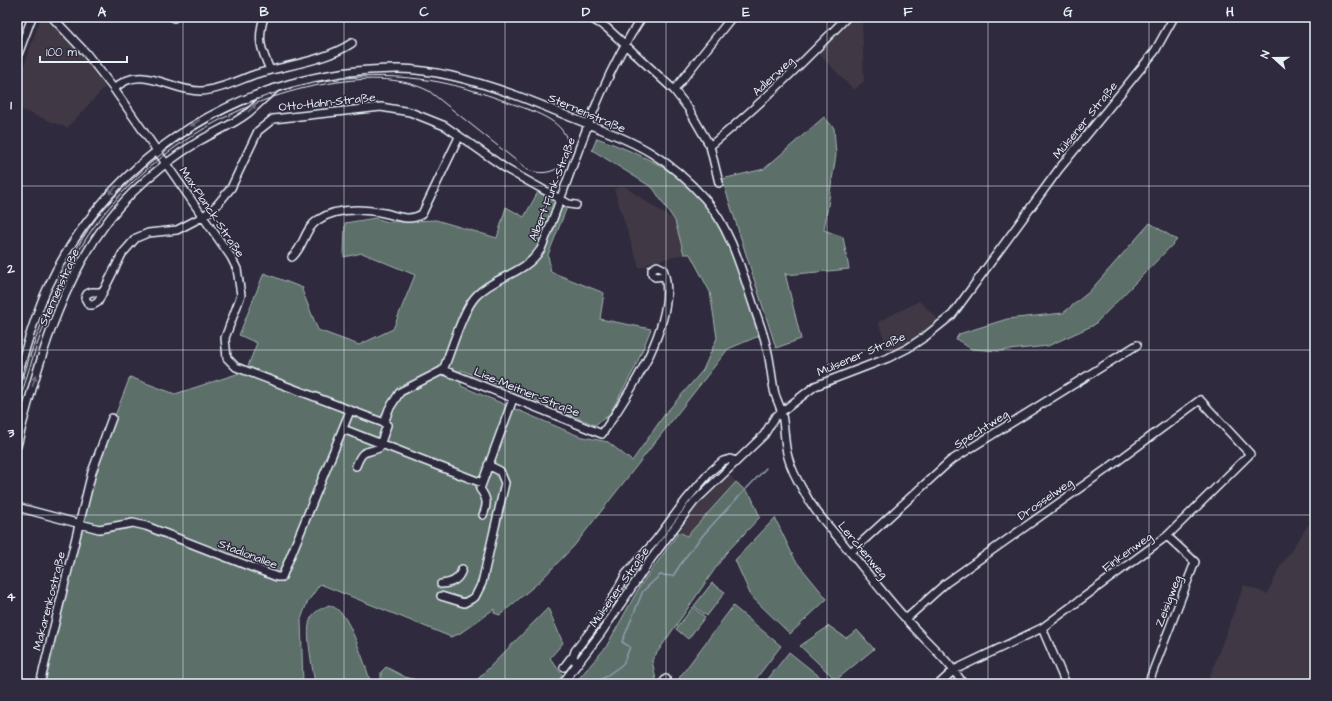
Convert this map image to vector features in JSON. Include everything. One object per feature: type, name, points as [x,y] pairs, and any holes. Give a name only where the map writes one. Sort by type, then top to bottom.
[{"type":"street","points":[[17,58],[32,17]]},
{"type":"street","name":"Max-Planck-Straße","points":[[52,17],[86,52],[114,89],[232,256],[237,269],[241,295],[225,338],[227,358],[236,367],[386,424]]},
{"type":"street","points":[[264,17],[259,32],[262,52],[270,70]]},
{"type":"street","points":[[589,17],[607,28],[674,90],[688,108],[710,146],[719,183]]},
{"type":"street","name":"Albert-Funk-Straße","points":[[443,370],[465,314],[476,296],[484,289],[525,267],[534,259],[544,242],[588,125],[624,43],[642,17]]},
{"type":"street","points":[[674,90],[732,17]]},
{"type":"street","name":"Adlerweg","points":[[710,146],[798,68],[847,17]]},
{"type":"street","name":"Mülsener Straße","points":[[562,684],[575,661],[601,633],[651,559],[694,502],[764,435],[775,417],[793,405],[815,386],[888,358],[908,348],[936,329],[952,315],[1059,169],[1155,51],[1174,17]]},
{"type":"street","points":[[114,89],[119,84],[138,77],[154,79],[184,89],[209,90],[270,70],[340,51],[352,43]]},
{"type":"street","name":"Sternenstraße","points":[[17,378],[45,294],[74,240],[107,196],[141,162],[156,150],[207,116],[241,100],[286,84],[346,72],[408,70],[472,81],[526,99],[649,151],[682,175],[707,201],[717,216],[732,245],[767,346],[776,394],[782,411]]},
{"type":"street","name":"Sternenstraße","points":[[17,446],[41,361],[54,324],[79,265],[92,244],[131,194],[166,163],[249,112],[268,94],[286,84]]},
{"type":"street","name":"Otto-Hahn-Straße","points":[[103,292],[122,254],[136,238],[148,233],[177,230],[204,216],[223,198],[231,188],[258,131],[273,119],[382,107],[410,112],[445,126],[508,170],[569,204],[576,205]]},
{"type":"street","points":[[292,257],[298,252],[310,227],[330,213],[369,211],[406,219],[415,218],[422,214],[458,136]]},
{"type":"street","name":"Lise-Meitner-Straße","points":[[443,370],[602,434],[631,391],[654,344],[666,300],[665,276]]},
{"type":"street","name":"Spechtweg","points":[[851,552],[950,461],[1137,345]]},
{"type":"street","points":[[356,466],[362,454],[369,450],[378,449],[390,409],[400,392],[443,370]]},
{"type":"street","points":[[484,515],[487,504],[486,498],[480,489],[513,399]]},
{"type":"street","name":"Finkenweg","points":[[938,684],[954,670],[1042,628],[1167,536],[1250,454],[1200,400]]},
{"type":"street","name":"Drosselweg","points":[[906,619],[946,583],[1111,466],[1200,400]]},
{"type":"street","name":"Stadionallee","points":[[80,524],[99,529],[122,524],[139,525],[277,577],[282,577],[350,411]]},
{"type":"street","name":"Lerchenweg","points":[[782,411],[788,456],[802,489],[815,511],[906,619],[954,670],[963,684]]},
{"type":"street","name":"Makarenkostraße","points":[[40,684],[92,472],[112,418]]},
{"type":"street","points":[[343,429],[482,483]]},
{"type":"street","points":[[564,666],[570,659],[575,661],[580,643],[591,632],[606,611],[626,574],[656,540],[676,511],[710,472],[723,461],[730,459],[736,461]]},
{"type":"street","points":[[441,596],[464,604],[475,598],[482,583],[505,483],[500,471],[488,465]]},
{"type":"street","points":[[17,507],[80,524]]},
{"type":"street","name":"Zeisigweg","points":[[1148,684],[1195,562],[1167,536]]},
{"type":"street","points":[[441,584],[453,582],[461,574],[462,569]]},
{"type":"street","points":[[1042,628],[1066,684]]},
{"type":"shaded area","points":[[41,17],[59,29],[88,61],[105,87],[67,128],[17,108],[17,86]]},
{"type":"shaded area","points":[[850,17],[862,20],[864,81],[854,90],[817,52]]},
{"type":"shaded area","points":[[624,186],[675,221],[684,254],[648,263],[646,266],[639,268],[614,189]]},
{"type":"shaded area","points":[[919,301],[939,320],[913,341],[889,352],[878,322]]},
{"type":"shaded area","points":[[729,474],[736,482],[687,536],[679,532],[699,504]]},
{"type":"shaded area","points":[[1311,521],[1315,525],[1315,684],[1211,684],[1208,681],[1244,585],[1267,594],[1281,565]]},
{"type":"green space","points":[[824,117],[834,128],[836,155],[824,230],[843,237],[849,269],[786,275],[785,273],[801,339],[776,348],[722,179],[764,169]]},
{"type":"green space","points":[[597,138],[639,155],[661,166],[679,178],[709,211],[730,251],[759,336],[728,349],[574,546],[539,582],[500,615],[494,613],[494,609],[459,634],[451,637],[320,584],[307,603],[301,619],[303,684],[44,684],[96,465],[130,377],[175,394],[246,371],[257,343],[239,335],[264,273],[303,288],[302,290],[318,330],[359,345],[393,329],[415,275],[362,253],[344,257],[345,223],[375,218],[388,222],[436,220],[497,238],[506,207],[524,217],[538,192],[567,207],[548,255],[551,272],[604,293],[600,319],[651,329],[635,368],[609,415],[595,425],[461,370],[461,386],[579,436],[608,442],[632,461],[665,414],[703,370],[717,338],[710,292],[690,254],[684,254],[675,221],[653,188],[592,150]]},
{"type":"green space","points":[[1150,223],[1177,240],[1094,325],[1048,346],[999,351],[971,349],[956,339],[959,334],[1007,319],[1063,313],[1089,292]]},
{"type":"green space","points":[[736,482],[751,496],[760,517],[726,553],[652,660],[656,680],[654,684],[574,684],[606,647],[640,586],[679,532],[687,536]]},
{"type":"green space","points":[[775,518],[795,560],[827,599],[790,634],[751,596],[735,560]]},
{"type":"green space","points":[[712,583],[725,592],[707,616],[694,606]]},
{"type":"green space","points":[[329,605],[336,608],[340,612],[350,627],[363,658],[371,684],[315,684],[308,631],[309,624],[314,613]]},
{"type":"green space","points":[[733,606],[781,646],[752,684],[686,684],[679,678]]},
{"type":"green space","points":[[693,607],[705,617],[688,639],[676,629]]},
{"type":"green space","points":[[548,608],[563,643],[550,658],[564,677],[558,684],[473,684]]},
{"type":"green space","points":[[829,626],[846,638],[857,630],[874,649],[836,680],[800,646]]},
{"type":"green space","points":[[789,652],[829,684],[764,684]]},
{"type":"green space","points":[[386,667],[405,677],[432,684],[381,684],[381,672]]},
{"type":"waterway","points":[[583,684],[602,679],[623,664],[630,647],[622,642],[643,591],[660,575],[673,576],[693,547],[716,520],[766,468]]},
{"type":"tram line","points":[[17,399],[36,338],[52,297],[71,259],[88,230],[123,188],[153,161],[184,138],[217,118],[251,102],[287,89],[325,81],[362,77],[401,77],[458,86],[524,108],[549,119],[563,131],[567,138],[567,155],[560,166],[555,170],[542,173],[528,170],[429,91],[415,85],[387,80],[372,79],[343,81],[314,86],[281,95],[247,107],[215,123],[154,163],[128,187],[104,214],[84,242],[53,303],[29,368],[17,412]]}]
